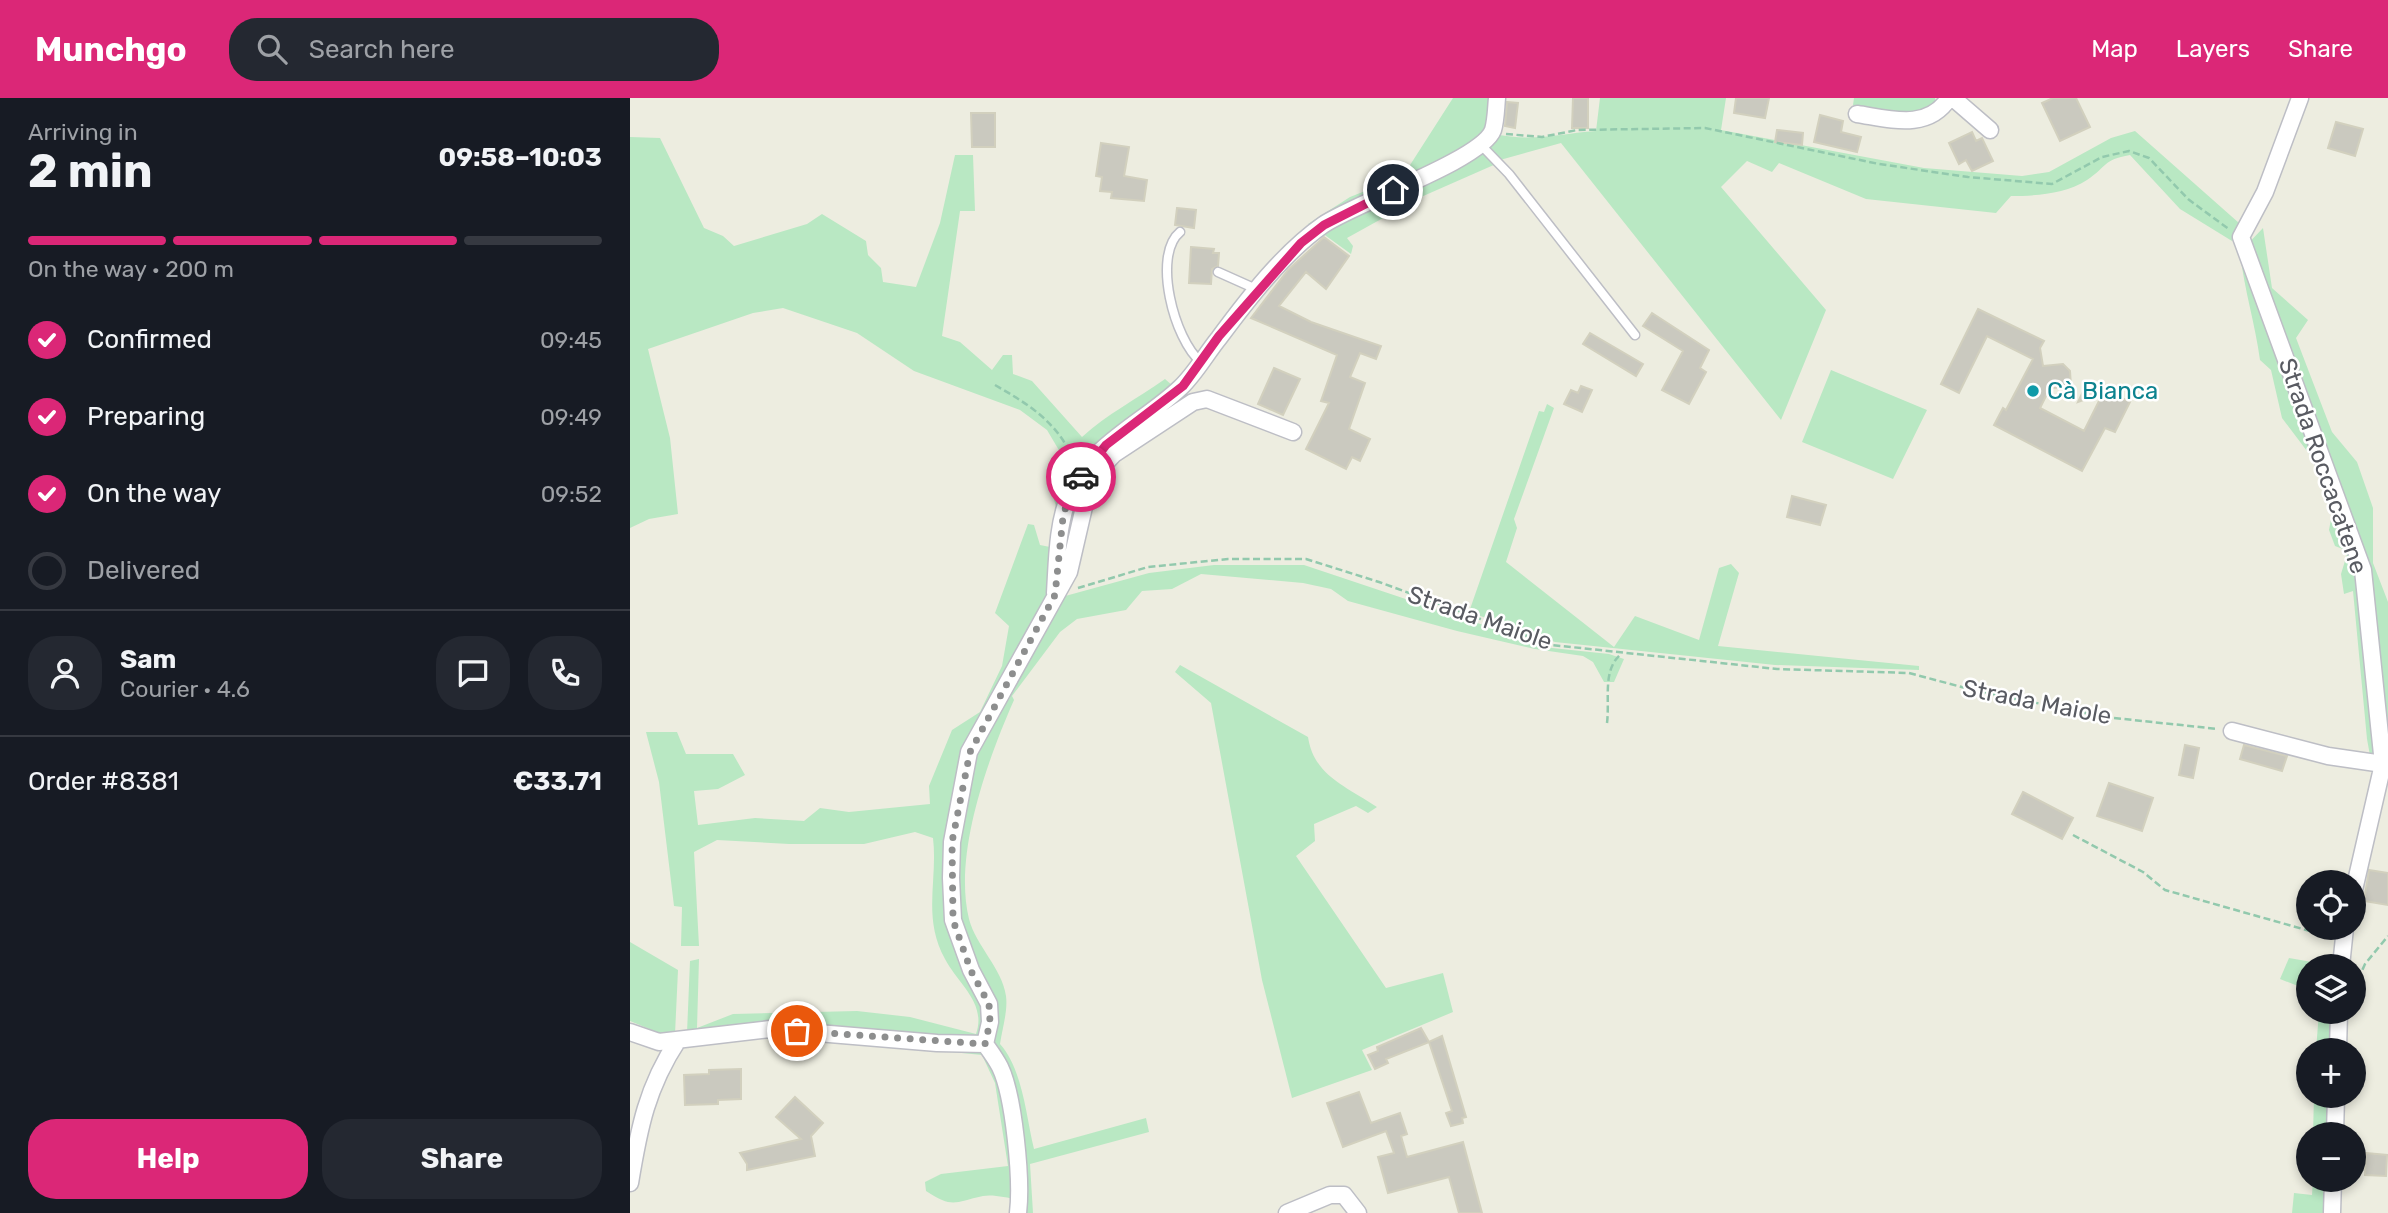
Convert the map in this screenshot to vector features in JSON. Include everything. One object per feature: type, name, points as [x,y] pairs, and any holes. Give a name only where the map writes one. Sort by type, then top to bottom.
[{"type":"street","points":[[1055,595],[1063,517],[1070,492],[1106,445],[1183,386],[1259,290],[1301,243],[1324,225],[1480,144],[1493,131],[1497,98]]},
{"type":"street","points":[[1857,114],[1903,121],[1920,120],[1934,114],[1951,98],[1990,130]]},
{"type":"street","points":[[2241,237],[2265,192],[2300,98]]},
{"type":"street","name":"Strada Roccacatene","points":[[2241,237],[2363,570],[2383,764],[2359,870]]},
{"type":"street","points":[[1018,1213],[1020,1175],[1001,1068],[985,1044],[990,1022],[989,1004],[971,971],[953,920],[952,842],[970,752],[1069,572],[1087,494],[1098,471],[1114,454],[1180,408],[1208,399],[1293,432]]},
{"type":"street","points":[[2232,731],[2328,756],[2383,764]]},
{"type":"street","points":[[630,1032],[659,1042],[770,1029],[985,1044]]},
{"type":"street","points":[[630,1183],[640,1119],[665,1060],[678,1040]]},
{"type":"street","points":[[2332,1213],[2333,1192]]},
{"type":"street","points":[[1287,1213],[1330,1195],[1344,1195],[1358,1213]]},
{"type":"lane","points":[[1480,144],[1517,184],[1635,335]]},
{"type":"lane","points":[[1180,232],[1171,241],[1169,298],[1173,319],[1200,362]]},
{"type":"lane","points":[[1218,272],[1259,290]]},
{"type":"path","points":[[1493,131],[1542,137],[1577,130],[1705,128],[1879,164],[1968,177],[2052,184],[2102,158],[2129,151],[2149,158],[2188,199],[2241,237]]},
{"type":"path","points":[[995,384],[1041,415],[1059,433],[1073,460],[1078,480]]},
{"type":"path","name":"Strada Maiole","points":[[1055,595],[1148,567],[1228,559],[1306,559],[1379,582],[1552,645],[1777,669],[1909,673],[1973,690],[2105,717],[2232,731]]},
{"type":"path","points":[[1607,723],[1608,681],[1612,661],[1621,654]]},
{"type":"path","points":[[2073,835],[2143,872],[2165,890],[2296,922]]},
{"type":"path","points":[[2366,963],[2388,936]]},
{"type":"green space","points":[[1453,98],[1491,98],[1489,129],[1479,142],[1314,228],[1308,224],[1350,197],[1403,176]]},
{"type":"green space","points":[[1600,98],[1726,98],[1721,130],[1924,168],[2022,176],[2049,172],[2111,138],[2135,131],[2239,223],[2232,241],[2180,209],[2130,155],[2110,161],[2079,185],[2040,195],[2011,196],[1996,213],[1866,199],[1779,163],[1772,172],[1747,161],[1721,187],[1826,310],[1781,420],[1561,143],[1500,160],[1484,145],[1494,134],[1534,137],[1596,131]]},
{"type":"green space","points":[[1854,98],[1935,98],[1936,105],[1908,117],[1853,105]]},
{"type":"green space","points":[[630,137],[660,138],[704,228],[723,236],[734,246],[807,224],[822,214],[866,241],[868,255],[881,268],[883,282],[916,287],[940,223],[955,155],[973,155],[975,211],[960,211],[942,336],[960,342],[992,370],[1003,355],[1012,355],[1013,374],[1032,381],[1082,437],[1165,379],[1173,386],[1080,492],[1063,570],[966,751],[947,878],[986,1004],[984,1037],[687,1033],[690,961],[699,959],[697,1028],[733,1014],[857,1011],[910,1017],[976,1034],[978,1013],[970,994],[945,959],[934,928],[933,838],[915,832],[864,844],[717,840],[694,852],[699,946],[681,946],[682,907],[674,906],[659,782],[646,732],[677,732],[686,754],[733,754],[745,775],[718,789],[694,791],[698,825],[755,818],[804,821],[820,808],[849,812],[930,804],[929,786],[952,730],[980,712],[1002,666],[1009,626],[995,613],[1028,524],[1034,525],[1040,545],[1050,547],[1059,516],[1051,490],[1063,457],[1047,430],[1020,410],[914,371],[857,333],[783,308],[753,313],[648,349],[670,438],[678,514],[649,519],[630,528]]},
{"type":"green space","points":[[1480,148],[1496,164],[1421,197],[1347,238],[1353,246],[1351,254],[1322,233]]},
{"type":"green space","points":[[2263,228],[2272,288],[2308,320],[2296,338],[2332,432],[2357,462],[2373,508],[2373,563],[2388,602],[2388,773],[2373,772],[2367,739],[2353,591],[2344,594],[2341,574],[2348,551],[2335,546],[2329,530],[2334,503],[2322,471],[2282,418],[2271,370],[2260,360],[2240,252]]},
{"type":"green space","points":[[1831,370],[1927,410],[1893,479],[1802,442]]},
{"type":"green space","points":[[1547,404],[1554,408],[1514,519],[1517,528],[1506,562],[1614,647],[1635,616],[1699,640],[1719,568],[1731,564],[1739,573],[1718,646],[1919,666],[1919,670],[1775,665],[1555,642],[1469,612],[1539,411],[1544,412]]},
{"type":"green space","points":[[1214,565],[1304,565],[1552,648],[1609,654],[1624,659],[1614,682],[1604,682],[1593,662],[1583,656],[1535,649],[1457,631],[1348,601],[1331,589],[1303,583],[1201,574],[1172,589],[1142,591],[1126,610],[1077,619],[1060,632],[1012,696],[1014,700],[984,778],[969,837],[965,893],[969,919],[1004,986],[1006,1008],[1000,1044],[1019,1080],[1034,1149],[1146,1118],[1149,1132],[1030,1164],[1033,1213],[1022,1213],[1024,1173],[989,1044],[995,1023],[957,918],[956,842],[974,756],[1058,598],[1149,573]]},
{"type":"green space","points":[[1180,665],[1308,737],[1311,750],[1324,771],[1377,807],[1368,813],[1356,806],[1314,824],[1315,841],[1296,856],[1386,988],[1443,973],[1453,1012],[1362,1050],[1372,1070],[1292,1098],[1262,980],[1211,703],[1175,672]]},
{"type":"green space","points":[[630,942],[678,970],[675,1034],[659,1033],[630,1021]]},
{"type":"green space","points":[[2289,958],[2296,959],[2296,985],[2280,979]]},
{"type":"green space","points":[[2318,1024],[2335,1024],[2334,1038],[2317,1038]]},
{"type":"green space","points":[[982,1046],[999,1069],[1017,1199],[987,1196],[949,1202],[926,1191],[925,1182],[941,1174],[1008,1166],[995,1083],[982,1055],[912,1048]]},
{"type":"green space","points":[[2314,1108],[2332,1108],[2331,1122],[2313,1122]]},
{"type":"green space","points":[[2312,1192],[2328,1192],[2327,1213],[2292,1213],[2294,1193],[2312,1195]]},
{"type":"building","points":[[1573,98],[1588,98],[1588,128],[1572,128]]},
{"type":"building","points":[[1736,98],[1769,98],[1765,118],[1734,113]]},
{"type":"building","points":[[2053,98],[2076,98],[2090,127],[2060,141],[2042,103]]},
{"type":"building","points":[[1507,102],[1518,103],[1515,128],[1505,126]]},
{"type":"building","points":[[971,113],[995,113],[995,147],[972,147]]},
{"type":"building","points":[[1820,115],[1843,121],[1841,132],[1861,137],[1857,152],[1814,142]]},
{"type":"building","points":[[2336,122],[2363,129],[2355,156],[2328,148]]},
{"type":"building","points":[[1777,130],[1803,133],[1802,145],[1775,142]]},
{"type":"building","points":[[1972,132],[1976,141],[1982,138],[1993,161],[1972,171],[1966,160],[1959,164],[1949,143]]},
{"type":"building","points":[[1101,143],[1129,147],[1124,176],[1147,180],[1144,201],[1111,198],[1112,192],[1100,191],[1102,177],[1096,176]]},
{"type":"building","points":[[1177,208],[1196,210],[1194,228],[1175,225]]},
{"type":"building","points":[[1324,237],[1349,256],[1326,289],[1306,272],[1279,306],[1311,322],[1381,346],[1376,359],[1360,353],[1350,377],[1365,383],[1349,429],[1370,439],[1360,461],[1352,457],[1346,469],[1306,449],[1329,403],[1321,401],[1337,355],[1251,318],[1288,270]]},
{"type":"building","points":[[1191,247],[1214,249],[1213,253],[1219,253],[1218,266],[1212,269],[1211,284],[1189,283]]},
{"type":"building","name":"Cà Bianca","points":[[1978,309],[2044,341],[2040,348],[2043,366],[2063,364],[2070,371],[2071,387],[2050,388],[2040,408],[2084,431],[2103,393],[2078,402],[2088,381],[2130,402],[2115,432],[2105,428],[2082,471],[1994,425],[2003,408],[2006,410],[2033,359],[1987,336],[1959,393],[1941,384]]},
{"type":"building","points":[[1652,313],[1709,350],[1700,368],[1706,372],[1689,404],[1662,390],[1683,351],[1643,326]]},
{"type":"building","points":[[1590,333],[1643,364],[1636,376],[1583,344]]},
{"type":"building","points":[[1274,368],[1300,379],[1283,415],[1258,404]]},
{"type":"building","points":[[1581,386],[1592,390],[1582,412],[1564,404],[1571,390],[1578,393]]},
{"type":"building","points":[[1792,496],[1826,505],[1820,525],[1787,517]]},
{"type":"building","points":[[2185,745],[2199,748],[2193,778],[2179,775]]},
{"type":"building","points":[[2244,745],[2287,756],[2282,771],[2240,759]]},
{"type":"building","points":[[2109,783],[2153,798],[2142,831],[2097,816]]},
{"type":"building","points":[[2023,792],[2073,818],[2062,839],[2012,814]]},
{"type":"building","points":[[2369,870],[2388,873],[2388,905],[2366,901]]},
{"type":"building","points":[[1421,1028],[1429,1042],[1386,1059],[1388,1063],[1375,1069],[1368,1055],[1378,1051],[1377,1047]]},
{"type":"building","points":[[1442,1036],[1466,1117],[1462,1118],[1463,1123],[1451,1126],[1446,1113],[1452,1111],[1429,1042]]},
{"type":"building","points":[[741,1069],[741,1099],[718,1100],[718,1104],[685,1105],[684,1075],[709,1074],[709,1070]]},
{"type":"building","points":[[1359,1092],[1371,1123],[1400,1113],[1407,1134],[1401,1136],[1407,1157],[1463,1142],[1482,1213],[1459,1213],[1449,1177],[1388,1193],[1378,1157],[1394,1153],[1386,1131],[1343,1147],[1327,1103]]},
{"type":"building","points":[[795,1097],[823,1123],[811,1136],[815,1156],[747,1170],[747,1164],[740,1153],[801,1139],[776,1117]]},
{"type":"building","points":[[2366,1153],[2387,1155],[2386,1176],[2366,1175]]},
{"type":"way so far","points":[[797,1031],[937,1043],[985,1044],[990,1022],[989,1004],[971,971],[953,920],[952,842],[970,752],[1055,595],[1063,517],[1070,492],[1081,477]]},
{"type":"place","name":"Cà Bianca","points":[[2033,391]]},
{"type":"route","points":[[1081,477],[1106,445],[1156,410],[1183,386],[1219,336],[1301,243],[1350,210],[1393,190]]}]
